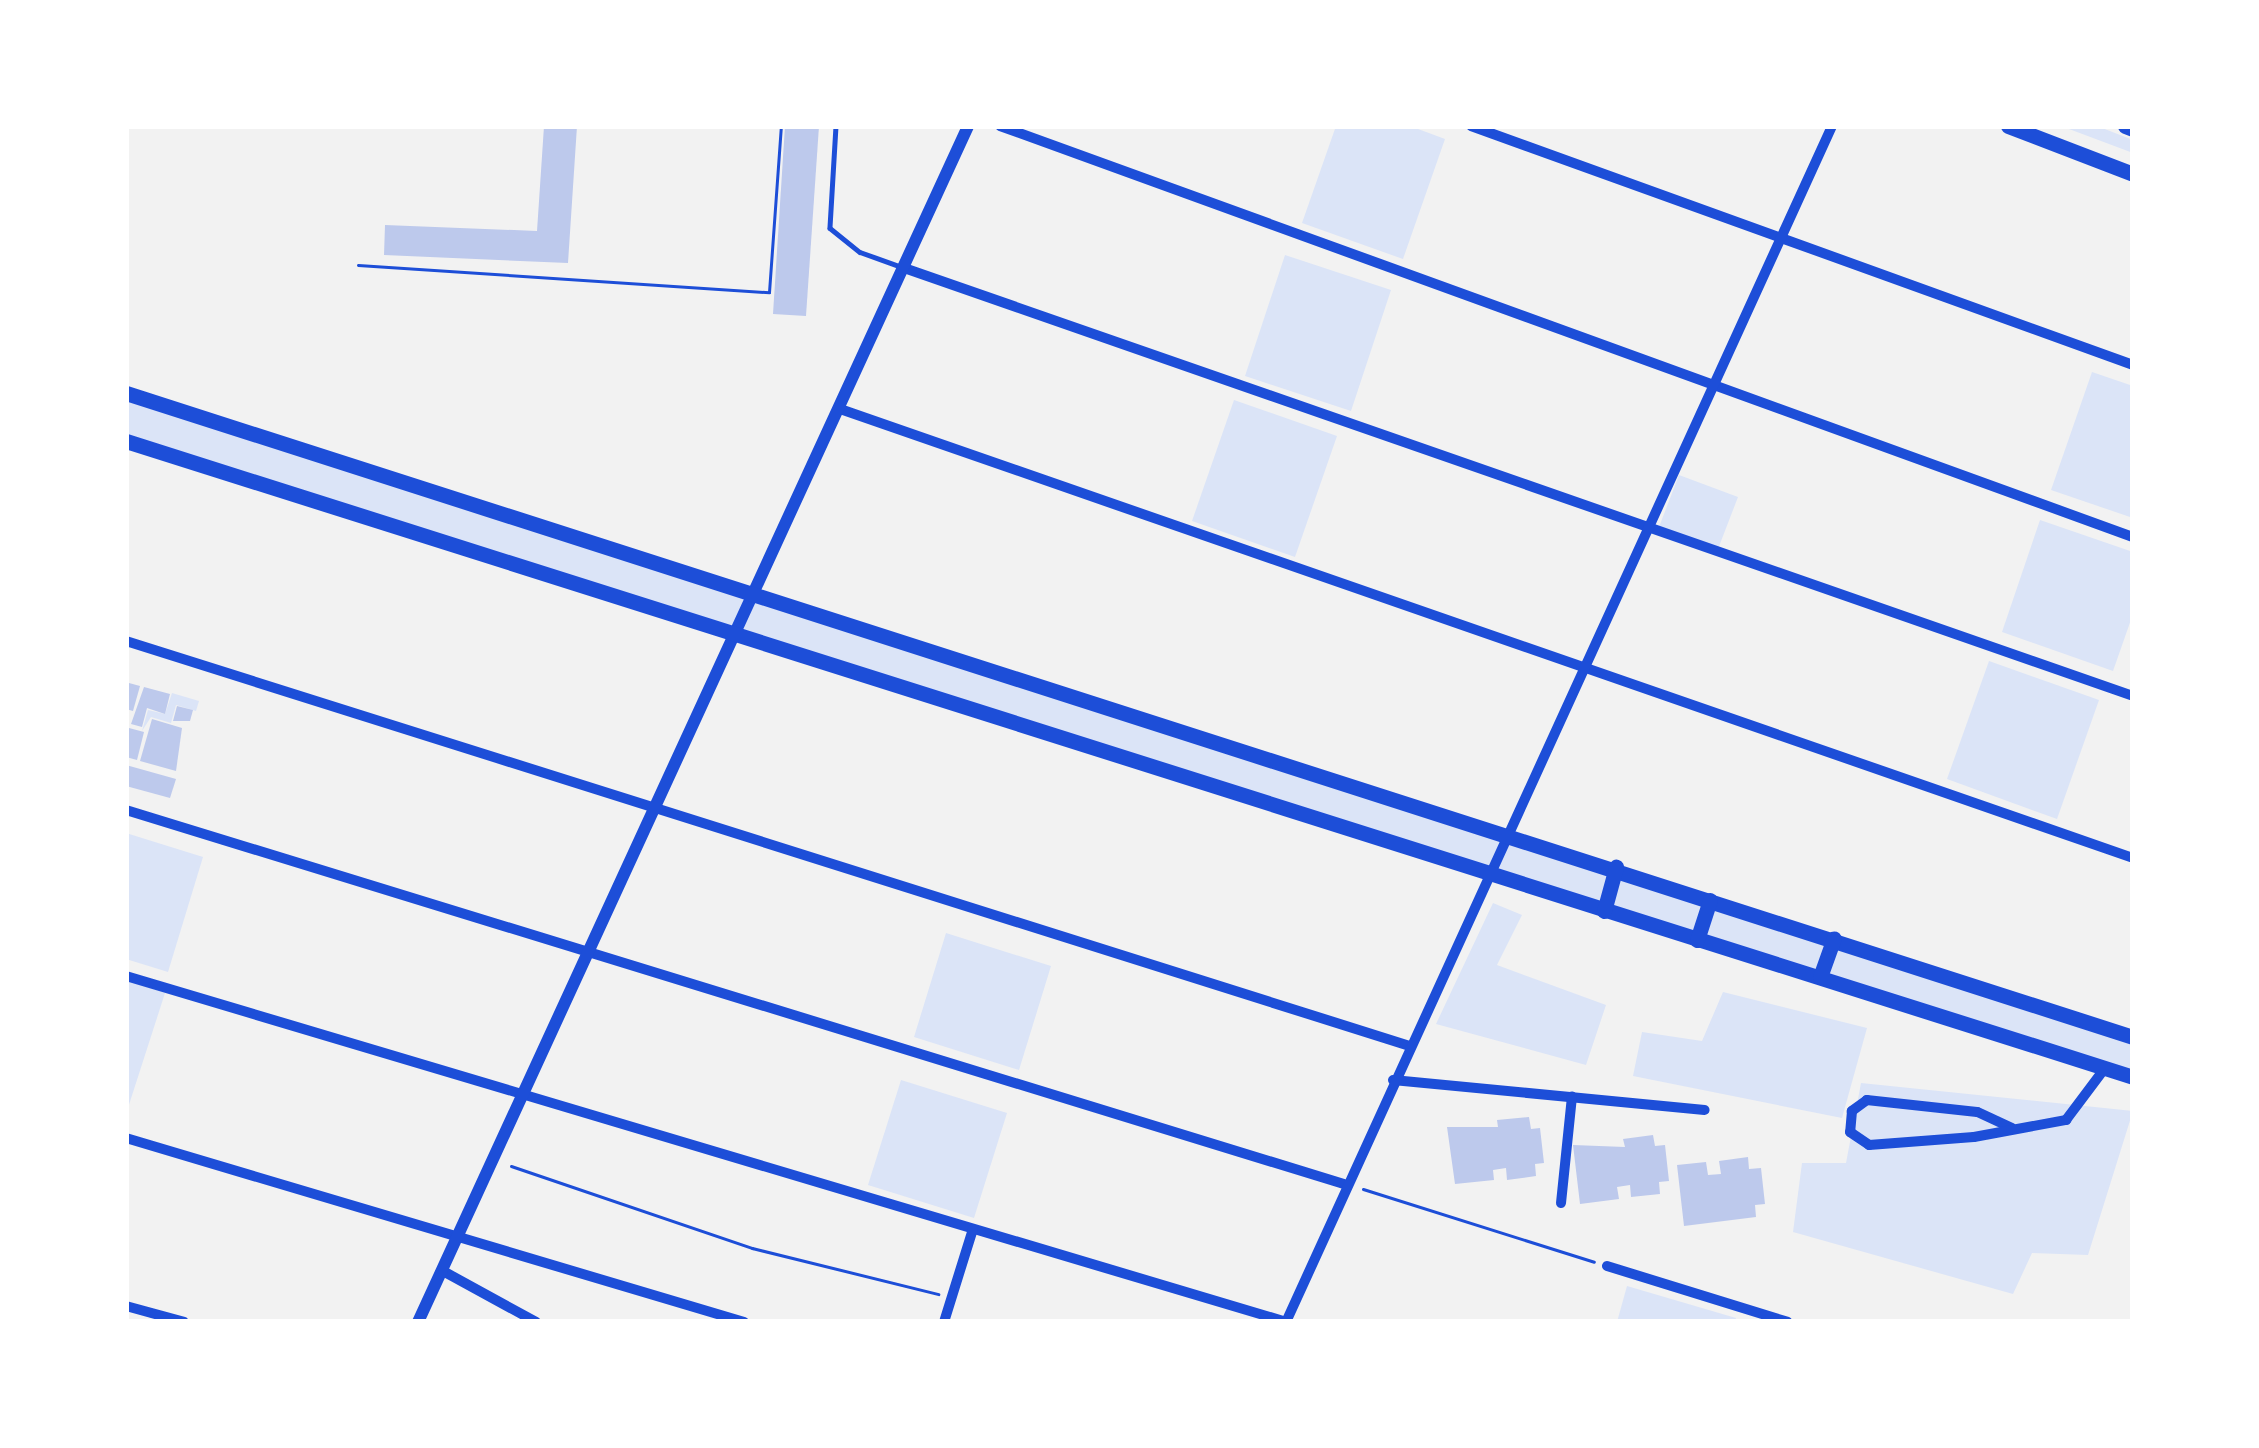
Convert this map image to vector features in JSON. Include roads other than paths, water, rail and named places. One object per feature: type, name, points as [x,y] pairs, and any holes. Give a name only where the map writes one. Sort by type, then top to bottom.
[{"type":"main road","points":[[2008,126],[2133,174]]},
{"type":"main road","points":[[2125,126],[2133,129]]},
{"type":"main road","points":[[126,393],[1511,832],[2133,1037]]},
{"type":"main road","points":[[126,441],[2133,1076]]},
{"type":"main road","points":[[1604,911],[1616,867]]},
{"type":"main road","points":[[1697,940],[1710,900]]},
{"type":"main road","points":[[1820,977],[1834,938]]},
{"type":"street","points":[[418,1322],[843,410],[968,126]]},
{"type":"street","points":[[1000,126],[2133,537]]},
{"type":"street","points":[[1471,126],[2133,365]]},
{"type":"street","points":[[126,976],[1287,1322],[1344,1184],[1493,874],[1832,126]]},
{"type":"street","points":[[907,269],[1650,524],[2133,697]]},
{"type":"street","points":[[843,410],[2133,858]]},
{"type":"street","points":[[126,641],[657,813],[1409,1046]]},
{"type":"street","points":[[126,810],[1344,1184]]},
{"type":"street","points":[[2012,1127],[1977,1112],[1867,1100],[1852,1111],[1850,1132],[1869,1145],[2012,1127],[2073,1116],[2105,1067]]},
{"type":"street","points":[[1393,1080],[1705,1110]]},
{"type":"street","points":[[1561,1203],[1572,1097]]},
{"type":"street","points":[[126,1138],[744,1322]]},
{"type":"street","points":[[944,1322],[973,1228]]},
{"type":"street","points":[[1607,1267],[1788,1322]]},
{"type":"street","points":[[442,1271],[536,1322]]},
{"type":"street","points":[[126,1306],[184,1322]]},
{"type":"lane","points":[[836,126],[830,228],[860,252],[907,269]]}]
